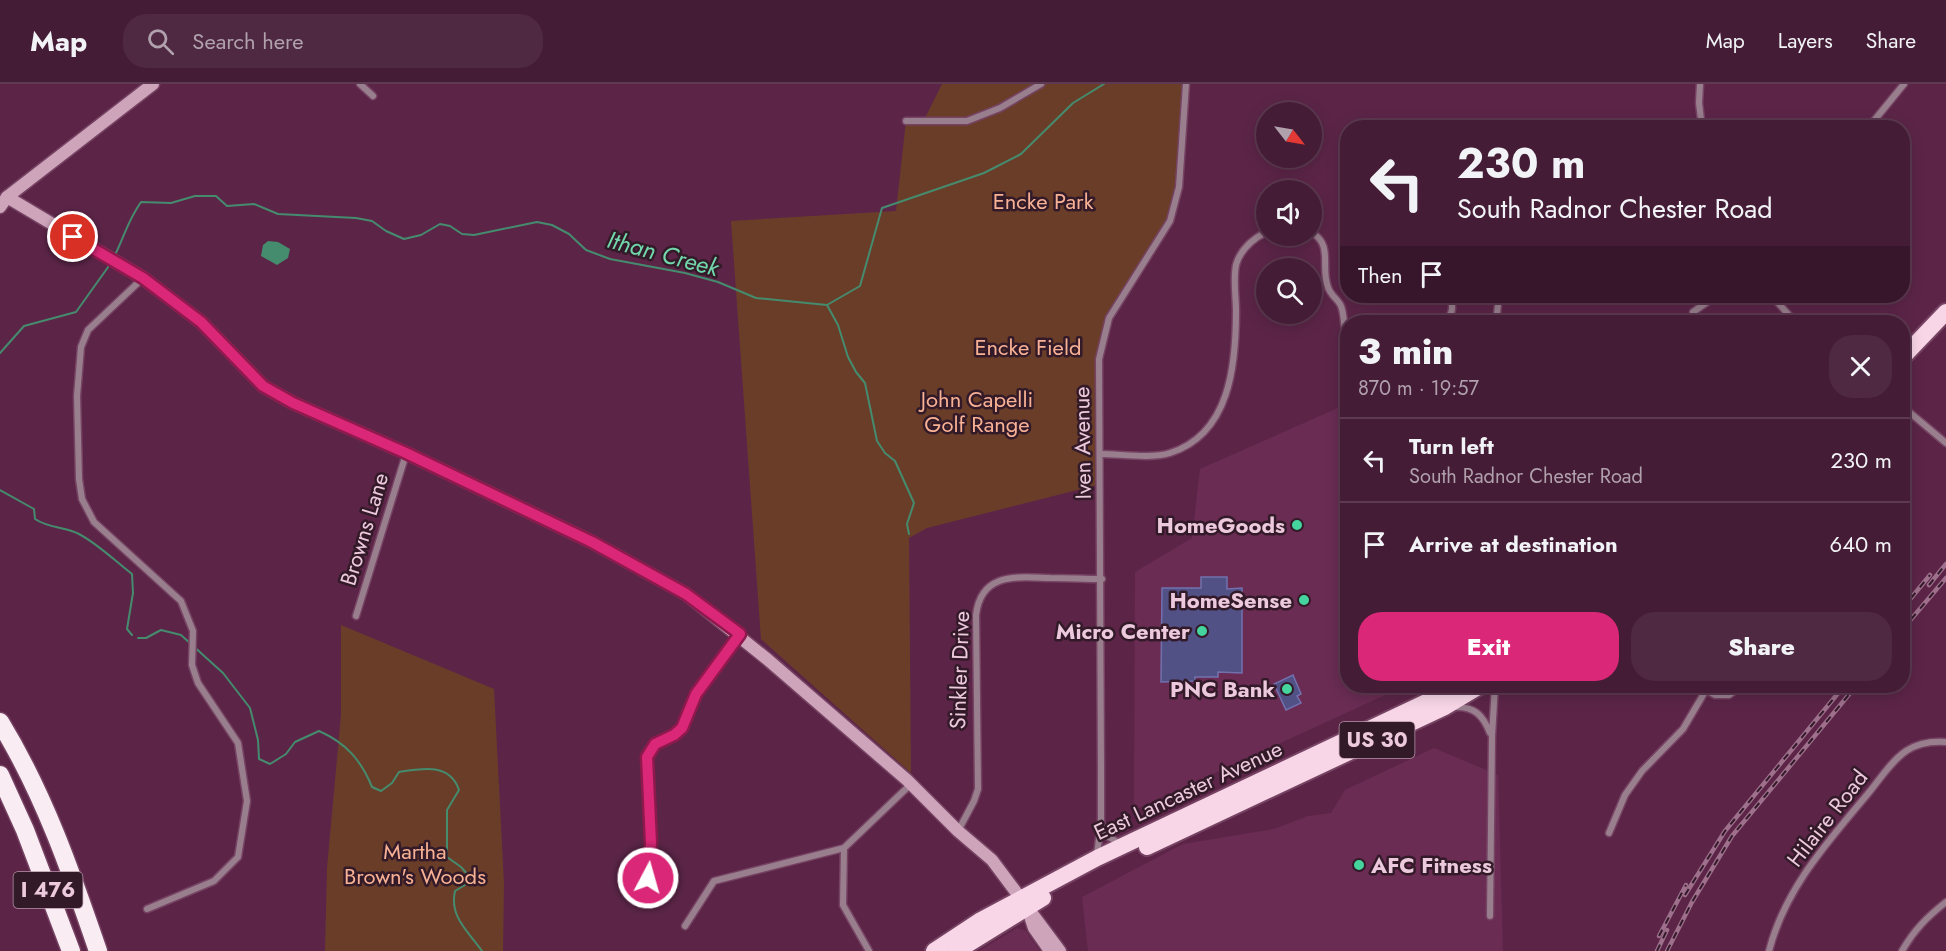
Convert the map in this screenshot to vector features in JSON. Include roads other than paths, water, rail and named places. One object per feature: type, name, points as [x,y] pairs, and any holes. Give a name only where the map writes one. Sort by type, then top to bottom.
[{"type":"highway","points":[[1910,350],[1946,312]]},
{"type":"highway","name":"East Lancaster Avenue","points":[[957,951],[1024,902],[1097,858],[1448,693]]},
{"type":"highway","name":"East Lancaster Avenue","points":[[934,951],[974,924],[1095,872],[1445,707],[1468,693]]},
{"type":"highway","name":"I 476","points":[[0,722],[29,772],[66,855],[98,951]]},
{"type":"highway","name":"I 476","points":[[0,775],[25,830],[70,951]]},
{"type":"highway","points":[[66,855],[105,951]]},
{"type":"main road","points":[[153,84],[3,202],[143,278],[201,322],[263,386],[293,403],[406,453],[592,542],[686,594],[740,634],[911,784],[958,831],[992,860],[1060,951]]},
{"type":"main road","points":[[1024,902],[1034,928],[1050,951]]},
{"type":"street","points":[[360,84],[373,96]]},
{"type":"street","points":[[906,121],[967,121],[1000,108],[1041,84]]},
{"type":"street","name":"Iven Avenue","points":[[1097,858],[1101,821],[1102,579],[1099,359],[1109,318],[1170,221],[1179,187],[1186,84]]},
{"type":"street","points":[[1700,84],[1698,103],[1701,120]]},
{"type":"street","points":[[1875,120],[1904,84]]},
{"type":"street","points":[[1101,454],[1168,454],[1195,442],[1207,430],[1224,399],[1235,364],[1237,265],[1248,245],[1256,239]]},
{"type":"street","points":[[1322,242],[1326,282],[1329,291],[1341,307],[1343,315]]},
{"type":"street","points":[[143,278],[88,330],[81,347],[78,396],[78,479],[82,499],[94,522],[181,601],[193,631],[192,664],[198,683],[238,743],[247,801],[238,857],[214,882],[147,909]]},
{"type":"street","points":[[1693,312],[1706,303]]},
{"type":"street","points":[[1778,303],[1789,315]]},
{"type":"street","points":[[1910,413],[1946,443]]},
{"type":"street","name":"Browns Lane","points":[[356,616],[406,453]]},
{"type":"street","name":"Sinkler Drive","points":[[958,831],[978,789],[976,615],[982,595],[995,582],[1015,577],[1102,579]]},
{"type":"street","points":[[642,895],[647,888],[651,843],[647,757],[655,744],[674,735],[682,728],[696,694],[740,634]]},
{"type":"street","points":[[1490,916],[1495,693]]},
{"type":"street","points":[[1609,833],[1625,795],[1642,771],[1683,729],[1703,693]]},
{"type":"street","points":[[1712,693],[1714,695],[1732,693]]},
{"type":"street","points":[[1445,707],[1462,706],[1478,711],[1486,721],[1492,736]]},
{"type":"street","name":"Hilaire Road","points":[[1769,951],[1777,922],[1793,891],[1835,834],[1896,760],[1916,746],[1946,742]]},
{"type":"street","points":[[685,926],[714,881],[844,848],[911,784]]},
{"type":"street","points":[[1101,821],[1107,836],[1124,845]]},
{"type":"street","points":[[844,848],[843,905],[869,951]]},
{"type":"street","points":[[1902,951],[1912,933],[1926,917],[1946,902]]},
{"type":"waterway","name":"Ithan Creek","points":[[115,255],[129,222],[141,202],[171,203],[195,196],[216,196],[227,206],[254,204],[278,214],[356,218],[372,221],[386,231],[404,239],[421,235],[440,224],[450,226],[462,234],[474,235],[537,222],[552,225],[569,234],[586,250],[610,259],[685,273],[718,282],[756,298],[827,305],[860,286],[882,208],[984,173],[1021,154],[1073,103],[1104,84]]},
{"type":"waterway","name":"Ithan Creek","points":[[0,353],[24,326],[76,312],[111,263]]},
{"type":"waterway","points":[[827,305],[838,325],[848,357],[865,383],[877,441],[885,453],[895,461],[914,503],[907,524],[909,534]]},
{"type":"waterway","points":[[0,490],[34,509],[35,519],[79,534],[132,574],[133,593],[127,629],[132,635]]},
{"type":"waterway","points":[[138,638],[146,638],[161,630],[181,635],[223,673],[250,708],[258,740],[259,759],[270,764],[286,754],[295,742],[319,731],[352,753],[372,787],[381,791],[392,783],[399,772],[435,769],[449,775],[459,790],[447,810],[447,857],[468,875],[465,885],[455,891],[455,909],[461,924],[482,951]]},
{"type":"railway","points":[[1929,585],[1946,564]]},
{"type":"railway","points":[[1910,599],[1930,575]]},
{"type":"railway","points":[[1910,621],[1946,578]]},
{"type":"railway","points":[[1685,895],[1725,831],[1838,693]]},
{"type":"railway","points":[[1667,951],[1692,902],[1732,836],[1850,693]]},
{"type":"railway","points":[[1659,936],[1686,885]]},
{"type":"railway","points":[[1657,951],[1667,930]]},
{"type":"place","name":"HomeGoods","points":[[1297,525]]},
{"type":"place","name":"HomeSense","points":[[1304,600]]},
{"type":"place","name":"Micro Center","points":[[1202,631]]},
{"type":"place","name":"PNC Bank","points":[[1287,689]]},
{"type":"place","name":"AFC Fitness","points":[[1359,865]]},
{"type":"park label","name":"Encke Park","points":[[1043,201]]},
{"type":"park label","name":"Encke Field","points":[[1028,347]]},
{"type":"park label","name":"John Capelli Golf Range","points":[[977,412]]},
{"type":"park label","name":"Martha Brown's Woods","points":[[415,864]]}]
